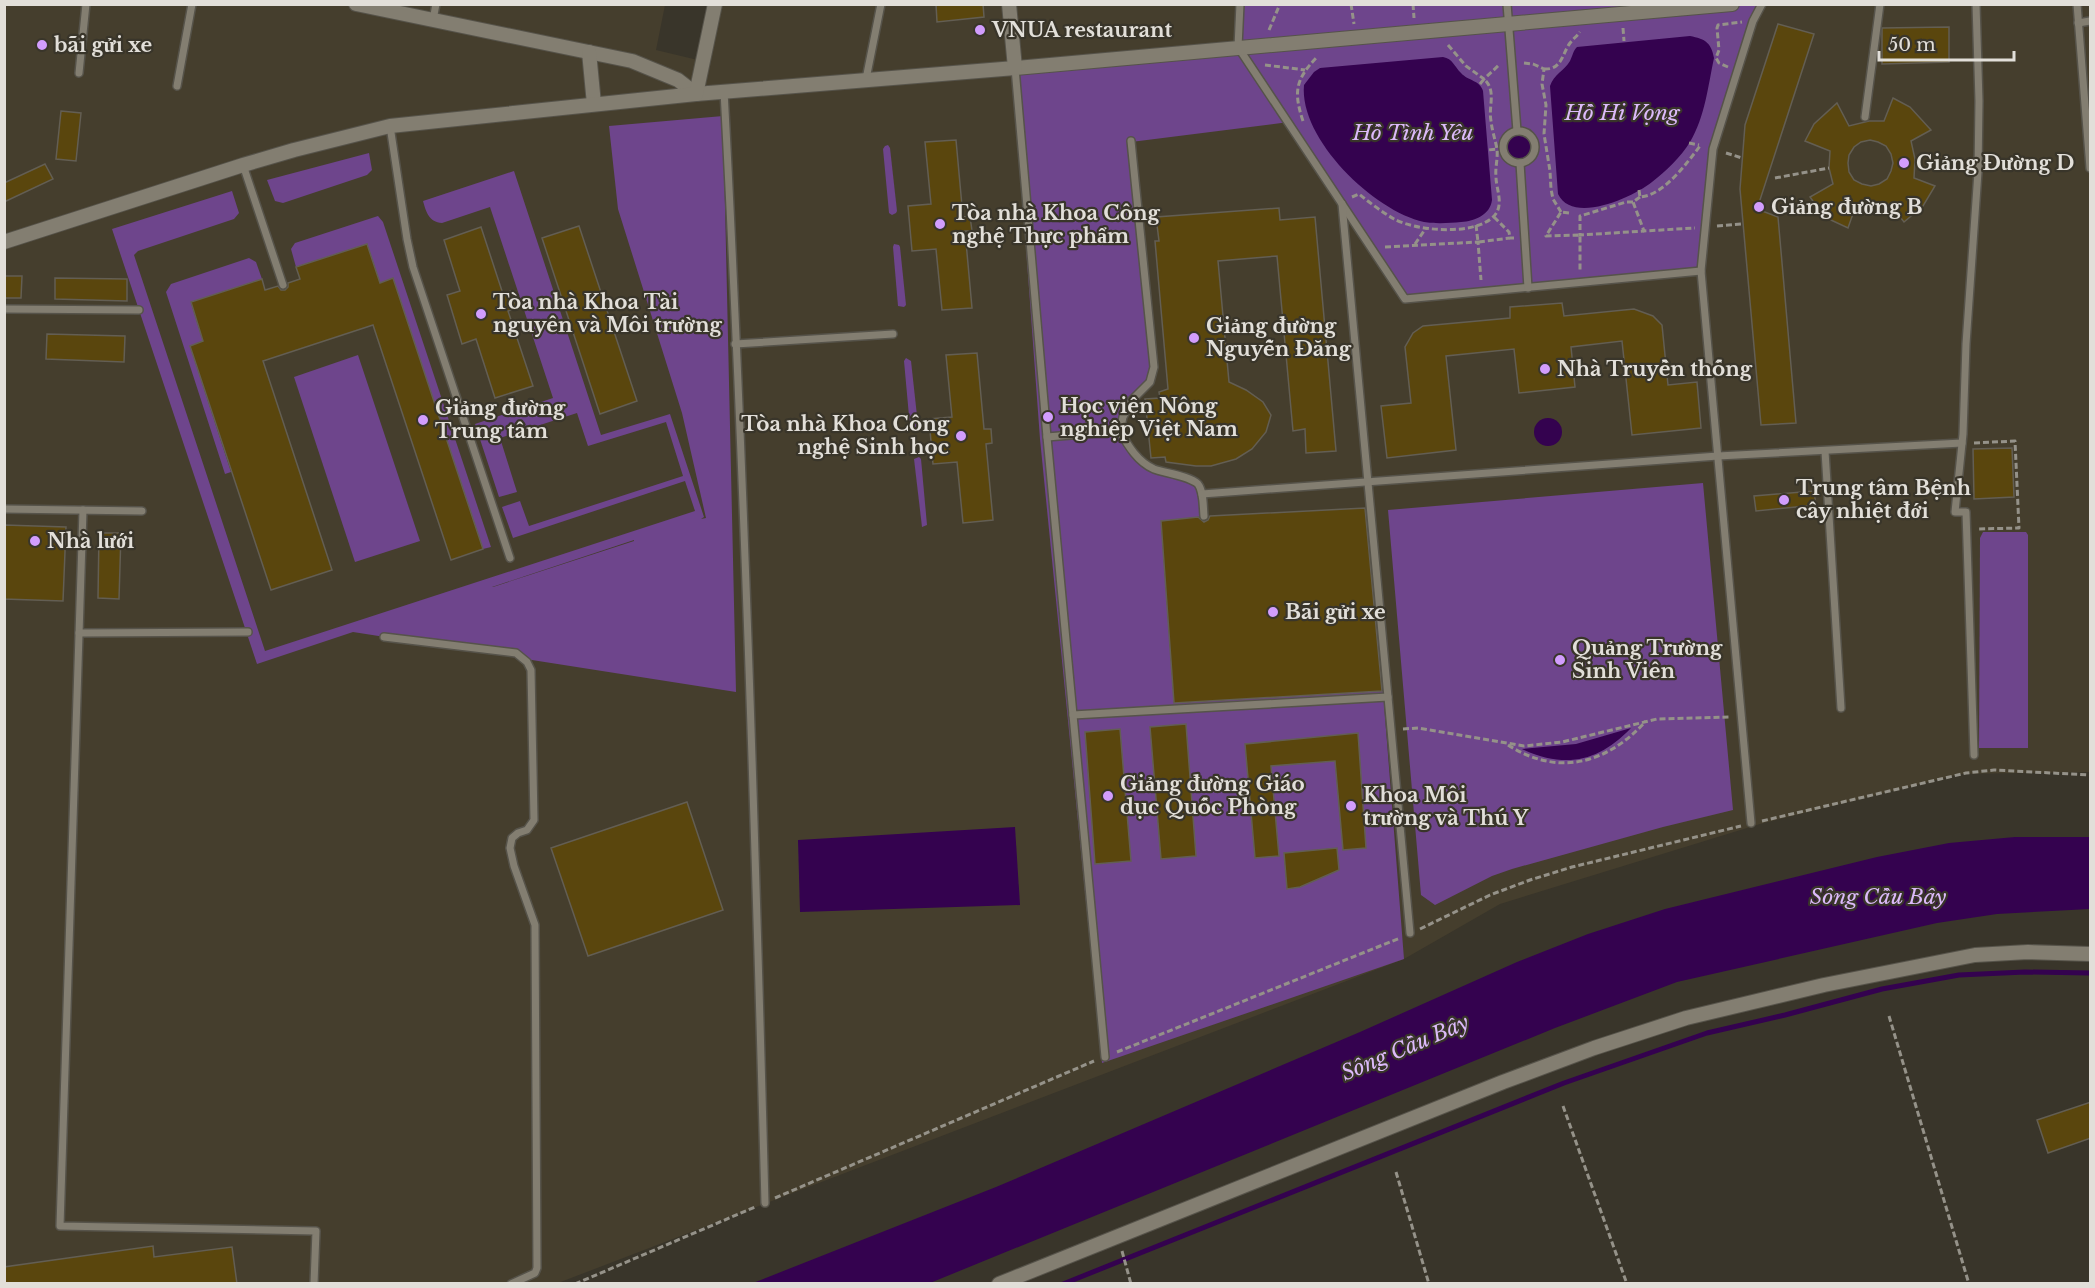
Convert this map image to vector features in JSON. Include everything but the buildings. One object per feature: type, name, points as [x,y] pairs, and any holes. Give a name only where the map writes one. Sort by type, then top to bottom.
[{"type":"street","points":[[356,4],[387,8],[433,20],[632,61],[657,69],[678,80],[696,94]]},
{"type":"street","points":[[696,94],[715,4]]},
{"type":"street","points":[[1009,4],[1015,69]]},
{"type":"street","points":[[4,242],[243,165],[390,126],[724,91],[1015,69],[1732,4]]},
{"type":"street","points":[[589,52],[594,104]]},
{"type":"street","points":[[999,1284],[1503,1082],[1594,1048],[1686,1018],[1812,988],[1975,955],[2028,952],[2091,954]]},
{"type":"lane","points":[[79,73],[86,4]]},
{"type":"lane","points":[[177,86],[192,4]]},
{"type":"lane","points":[[433,20],[436,4]]},
{"type":"lane","points":[[866,79],[881,4]]},
{"type":"lane","points":[[1240,4],[1238,47],[1251,63],[1406,299],[1701,271]]},
{"type":"lane","points":[[1507,4],[1517,131]]},
{"type":"lane","points":[[1751,823],[1701,271],[1713,149],[1753,21],[1762,4]]},
{"type":"lane","points":[[1865,117],[1880,4]]},
{"type":"lane","points":[[1974,755],[1966,512],[1955,512],[1962,443],[1969,288],[1978,172],[1979,101],[1976,4]]},
{"type":"lane","points":[[2077,4],[2091,168]]},
{"type":"lane","points":[[2078,22],[2091,21]]},
{"type":"lane","points":[[1015,69],[1105,1057]]},
{"type":"lane","points":[[724,91],[756,858],[765,1203]]},
{"type":"lane","points":[[390,126],[413,267],[510,558]]},
{"type":"lane","points":[[1517,131],[1529,134],[1535,145],[1531,157],[1520,163],[1509,159],[1503,149],[1506,137],[1517,131]]},
{"type":"lane","points":[[1131,141],[1154,367],[1150,382],[1132,400],[1123,417],[1120,431],[1129,447],[1142,462],[1152,468],[1198,484],[1202,494],[1204,516]]},
{"type":"lane","points":[[1520,163],[1528,288]]},
{"type":"lane","points":[[243,165],[283,285]]},
{"type":"lane","points":[[1342,204],[1410,933]]},
{"type":"lane","points":[[4,309],[139,310]]},
{"type":"lane","points":[[735,344],[893,334]]},
{"type":"lane","points":[[1047,437],[1120,431]]},
{"type":"lane","points":[[1202,494],[1718,456],[1962,443]]},
{"type":"lane","points":[[1825,451],[1841,708]]},
{"type":"lane","points":[[4,509],[142,511]]},
{"type":"lane","points":[[83,510],[60,1226],[316,1231],[314,1284]]},
{"type":"lane","points":[[79,633],[248,632]]},
{"type":"lane","points":[[384,637],[516,653],[527,662],[531,670],[534,820],[527,830],[512,838],[510,848],[535,925],[537,1268],[535,1273],[511,1284]]},
{"type":"lane","points":[[1073,715],[1388,697]]},
{"type":"path","points":[[1262,45],[1280,4]]},
{"type":"path","points":[[1351,4],[1355,34]]},
{"type":"path","points":[[1480,84],[1499,64],[1533,64],[1549,70],[1556,66],[1563,61],[1568,45],[1595,16]]},
{"type":"path","points":[[1738,71],[1717,61],[1716,55],[1719,50],[1717,28],[1723,23],[1753,21]]},
{"type":"path","points":[[1342,204],[1353,196],[1359,195],[1394,219],[1419,228],[1450,229],[1476,225],[1494,217],[1499,206],[1499,195],[1496,180],[1497,149],[1491,120],[1490,86],[1466,66],[1448,45],[1438,43]]},
{"type":"path","points":[[1304,145],[1305,128],[1297,99],[1297,85],[1305,70],[1321,54]]},
{"type":"path","points":[[1251,63],[1305,70]]},
{"type":"path","points":[[1544,69],[1542,84],[1546,105],[1544,134],[1553,199],[1561,212]]},
{"type":"path","points":[[1580,283],[1580,216],[1633,202],[1640,197],[1647,197],[1686,165],[1700,146]]},
{"type":"path","points":[[1488,150],[1497,149]]},
{"type":"path","points":[[1713,149],[1742,159]]},
{"type":"path","points":[[1775,178],[1829,168]]},
{"type":"path","points":[[1639,190],[1640,197]]},
{"type":"path","points":[[1633,202],[1644,231]]},
{"type":"path","points":[[1561,212],[1569,213]]},
{"type":"path","points":[[1561,212],[1546,236],[1742,224]]},
{"type":"path","points":[[1494,217],[1509,232],[1510,238]]},
{"type":"path","points":[[1476,225],[1482,292]]},
{"type":"path","points":[[1414,245],[1426,228]]},
{"type":"path","points":[[1371,247],[1478,242],[1525,237]]},
{"type":"path","points":[[1962,443],[2015,441],[2019,528],[1966,530]]},
{"type":"path","points":[[1391,729],[1418,728],[1524,746],[1562,742],[1647,721],[1742,716]]},
{"type":"path","points":[[1507,744],[1526,756],[1548,763],[1575,763],[1601,756],[1621,745],[1647,721]]},
{"type":"path","points":[[575,1284],[1105,1057],[1410,933],[1490,895],[1530,880],[1572,867],[1751,823],[1966,773],[1994,770],[2091,775]]},
{"type":"path","points":[[1888,1016],[1969,1284]]},
{"type":"path","points":[[1563,1106],[1627,1284]]},
{"type":"path","points":[[1396,1172],[1429,1284]]},
{"type":"path","points":[[1122,1251],[1131,1284]]},
{"type":"shaded area","name":"Học viện Nông nghiệp Việt Nam","points":[[715,4],[2090,5],[2090,772],[1960,774],[1760,824],[1500,904],[1404,959],[558,1283],[5,1284],[5,5],[665,5],[656,50],[702,61]]},
{"type":"shaded area","points":[[1240,5],[1759,5],[1713,149],[1701,271],[1405,299],[1289,122],[1131,142],[1154,367],[1150,382],[1132,400],[1120,431],[1142,462],[1198,484],[1204,516],[1161,522],[1174,703],[1383,691],[1404,959],[1102,1063],[1040,439],[1013,70],[1238,46]]},
{"type":"shaded area","points":[[723,116],[736,692],[353,632],[257,664],[112,229],[232,191],[239,213],[234,219],[138,251],[134,255],[265,651],[695,511],[685,481],[513,538],[502,507],[520,501],[529,526],[683,476],[666,422],[588,446],[577,413],[500,438],[517,492],[499,497],[475,424],[553,398],[490,207],[442,223],[431,218],[423,201],[514,171],[601,435],[670,414],[704,517],[701,519],[706,518],[682,413],[618,209],[609,126]],"holes":[[[634,540],[634,541],[492,587]]]},
{"type":"shaded area","points":[[888,145],[897,211],[892,215],[889,213],[883,149]]},
{"type":"shaded area","points":[[369,153],[372,170],[367,175],[283,203],[275,201],[267,180]]},
{"type":"shaded area","points":[[378,216],[383,222],[491,547],[483,549],[393,279],[380,283],[367,244],[296,267],[291,249],[295,243]]},
{"type":"shaded area","points":[[894,244],[900,247],[906,305],[904,307],[898,306]]},
{"type":"shaded area","points":[[249,258],[256,262],[262,279],[191,303],[203,341],[190,346],[231,472],[225,474],[166,292],[171,284]]},
{"type":"shaded area","points":[[358,355],[420,541],[355,562],[294,377]]},
{"type":"shaded area","points":[[906,358],[911,361],[918,425],[916,427],[910,427],[904,361]]},
{"type":"shaded area","points":[[919,457],[927,525],[922,527],[914,459]]},
{"type":"shaded area","name":"Quảng Trường Sinh Viên","points":[[1703,483],[1733,810],[1512,869],[1492,876],[1435,905],[1421,895],[1388,510]]},
{"type":"shaded area","points":[[1983,532],[2026,532],[2028,535],[2028,748],[1979,748],[1980,538]]},
{"type":"water","name":"Hồ Hi Vọng","points":[[1690,36],[1706,42],[1714,58],[1703,112],[1686,148],[1652,182],[1618,201],[1589,208],[1566,203],[1558,194],[1550,86],[1554,78],[1570,61],[1577,47]]},
{"type":"water","name":"Hồ Tình Yêu","points":[[1443,57],[1451,61],[1464,76],[1479,85],[1483,91],[1492,200],[1488,210],[1476,219],[1433,223],[1404,215],[1383,204],[1343,170],[1314,128],[1306,106],[1304,85],[1320,68]]},
{"type":"water","points":[[1519,133],[1529,137],[1533,147],[1529,157],[1519,161],[1509,157],[1505,147],[1509,137]]},
{"type":"water","points":[[1548,418],[1558,422],[1562,432],[1558,442],[1548,446],[1538,442],[1534,432],[1538,422]]},
{"type":"water","points":[[1631,728],[1606,748],[1581,759],[1553,759],[1522,749],[1576,744]]},
{"type":"water","points":[[1015,827],[1020,905],[800,912],[798,840]]},
{"type":"water","name":"Sông Cầu Bây","points":[[2015,837],[2090,837],[2090,909],[1997,914],[1937,923],[1677,982],[1555,1028],[930,1283],[753,1283],[996,1187],[1360,1032],[1517,962],[1588,934],[1665,909],[1877,857],[1949,843]]},
{"type":"waterway","points":[[1063,1284],[1564,1083],[1707,1033],[1882,989],[1959,975],[2025,972],[2090,973]]},
{"type":"place","name":"VNUA restaurant","points":[[980,30]]},
{"type":"place","name":"bãi gửi xe","points":[[42,45]]},
{"type":"place","name":"Giảng Đường D","points":[[1904,163]]},
{"type":"place","name":"Giảng đường B","points":[[1759,207]]},
{"type":"place","name":"Tòa nhà Khoa Công nghệ Thực phẩm","points":[[940,224]]},
{"type":"place","name":"Tòa nhà Khoa Tài nguyên và Môi trường","points":[[481,314]]},
{"type":"place","name":"Giảng đường Nguyễn Đăng","points":[[1194,338]]},
{"type":"place","name":"Nhà Truyền thống","points":[[1545,369]]},
{"type":"place","name":"Học viện Nông nghiệp Việt Nam","points":[[1048,417]]},
{"type":"place","name":"Giảng đường Trung tâm","points":[[423,420]]},
{"type":"place","name":"Tòa nhà Khoa Công nghệ Sinh học","points":[[961,436]]},
{"type":"place","name":"Trung tâm Bệnh cây nhiệt đới","points":[[1784,500]]},
{"type":"place","name":"Nhà lưới","points":[[35,541]]},
{"type":"place","name":"Bãi gửi xe","points":[[1273,612]]},
{"type":"place","name":"Quảng Trường Sinh Viên","points":[[1560,660]]},
{"type":"place","name":"Giảng đường Giáo dục Quốc Phòng","points":[[1108,796]]},
{"type":"place","name":"Khoa Môi trường và Thú Y","points":[[1351,806]]}]
